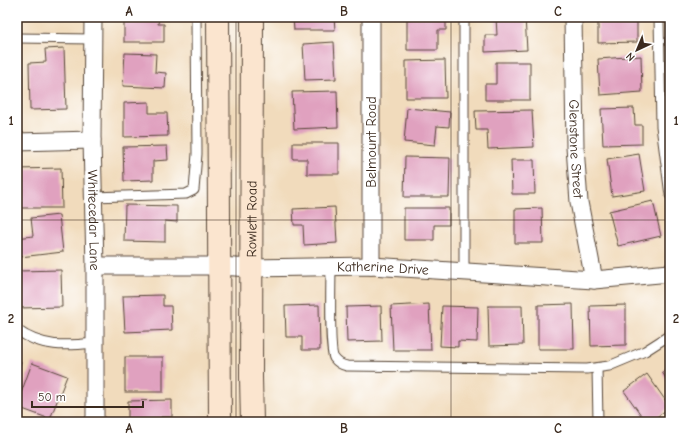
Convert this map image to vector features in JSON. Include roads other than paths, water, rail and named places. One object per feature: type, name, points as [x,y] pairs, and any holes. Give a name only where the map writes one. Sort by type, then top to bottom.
[{"type":"main road","points":[[218,17],[220,422]]},
{"type":"main road","name":"Rowlett Road","points":[[252,17],[252,422]]},
{"type":"street","name":"Whitecedar Lane","points":[[93,17],[92,140],[95,266],[94,422]]},
{"type":"street","name":"Belmount Road","points":[[371,17],[371,266]]},
{"type":"street","name":"Glenstone Street","points":[[573,17],[575,147],[579,202],[594,280]]},
{"type":"street","points":[[17,142],[92,140]]},
{"type":"street","name":"Katherine Drive","points":[[95,266],[219,266],[251,268],[371,266],[594,280],[670,273]]},
{"type":"lane","points":[[93,197],[186,194],[194,190],[197,154],[196,17]]},
{"type":"lane","points":[[464,17],[464,272]]},
{"type":"lane","points":[[659,17],[661,126],[670,194]]},
{"type":"lane","points":[[17,38],[93,39]]},
{"type":"lane","points":[[331,267],[331,342],[333,357],[341,364],[587,369],[610,366],[645,351],[670,336]]},
{"type":"lane","points":[[17,330],[27,337],[40,342],[64,345],[95,343]]},
{"type":"lane","points":[[597,368],[598,422]]}]
